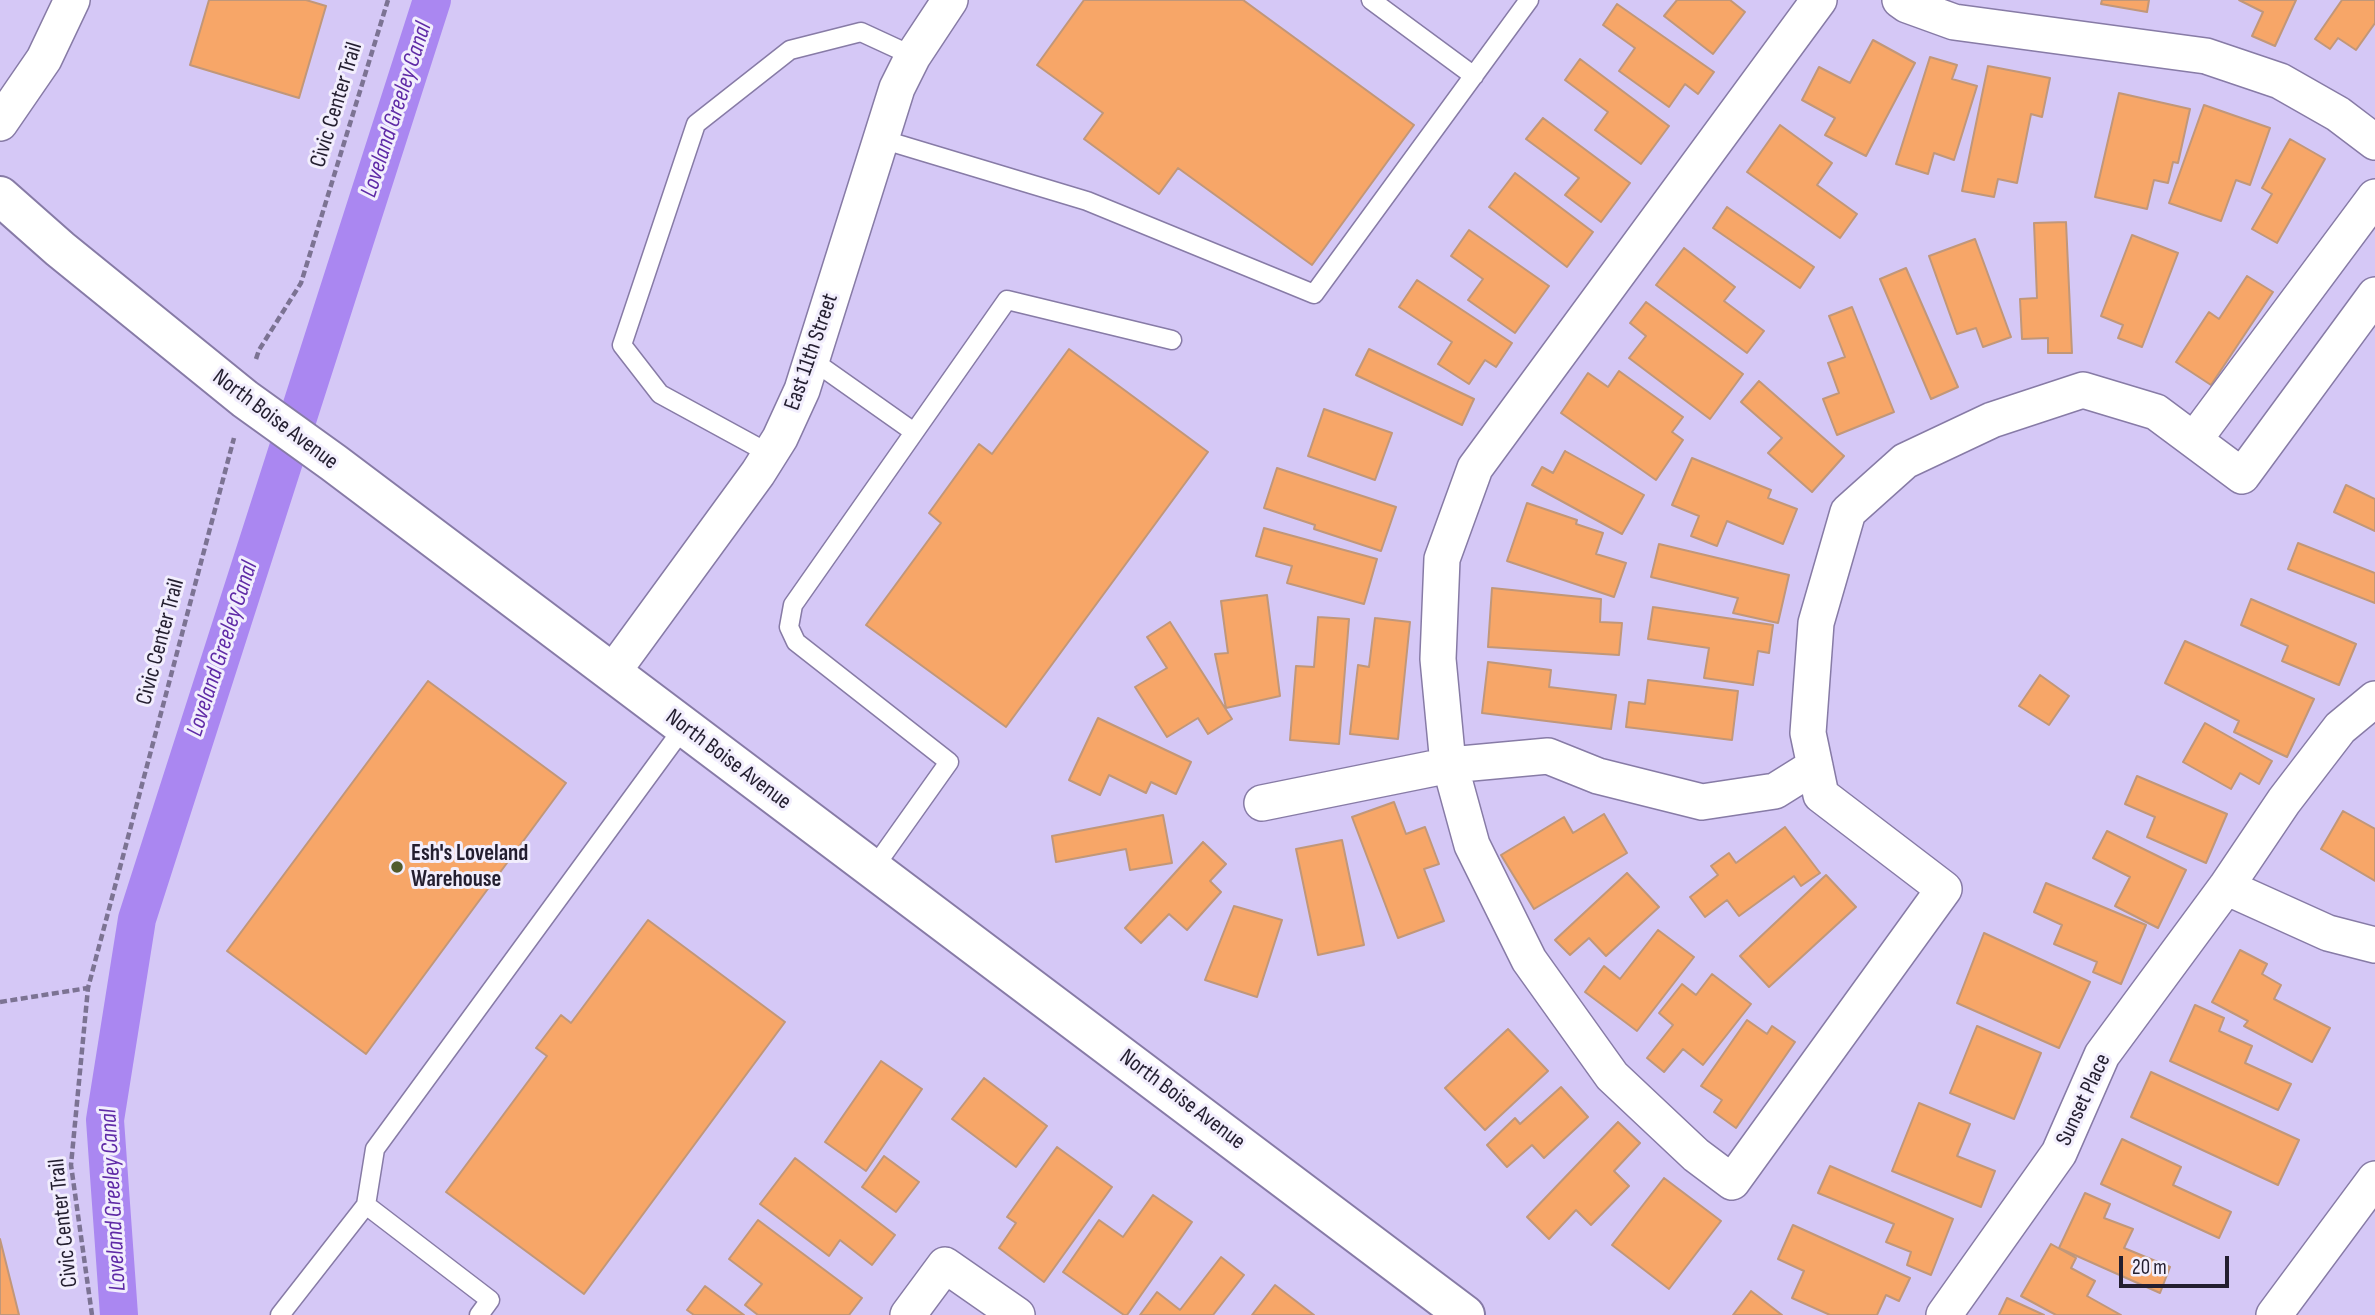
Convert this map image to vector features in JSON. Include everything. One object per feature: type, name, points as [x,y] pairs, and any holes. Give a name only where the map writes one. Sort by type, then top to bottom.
[{"type":"street","points":[[0,123],[44,59],[72,0]]},
{"type":"street","name":"East 11th Street","points":[[612,673],[758,473],[802,390],[897,88],[913,56],[950,0]]},
{"type":"street","points":[[1819,0],[1475,468],[1442,559],[1438,659],[1450,765],[1472,845],[1529,960],[1612,1076],[1696,1155],[1732,1182],[1944,889],[1821,795],[1808,733],[1816,623],[1849,512],[1905,461],[1992,419],[2083,390],[2156,412],[2242,476],[2375,295]]},
{"type":"street","points":[[1900,0],[1954,22],[2206,56],[2280,81],[2338,114],[2375,142]]},
{"type":"street","name":"North Boise Avenue","points":[[0,195],[60,249],[245,399],[334,463],[1465,1315]]},
{"type":"street","points":[[2194,440],[2375,198]]},
{"type":"street","name":"Sunset Place","points":[[1944,1315],[2059,1153],[2102,1055],[2227,887],[2284,801],[2340,728],[2375,699]]},
{"type":"street","points":[[1262,803],[1450,765],[1548,755],[1598,776],[1703,802],[1775,792],[1815,766]]},
{"type":"street","points":[[2227,887],[2328,933],[2375,945]]},
{"type":"street","points":[[2274,1315],[2375,1179]]},
{"type":"street","points":[[908,1315],[945,1265],[1017,1315]]},
{"type":"lane","points":[[1371,0],[1474,76]]},
{"type":"lane","points":[[881,139],[1087,201],[1314,294],[1529,0]]},
{"type":"lane","points":[[769,454],[660,394],[622,345],[696,124],[790,50],[861,32],[913,56]]},
{"type":"lane","points":[[873,869],[949,762],[796,642],[789,627],[793,605],[1007,300],[1172,340]]},
{"type":"lane","points":[[812,360],[915,432]]},
{"type":"lane","points":[[280,1315],[366,1205],[375,1149],[684,727]]},
{"type":"lane","points":[[366,1205],[490,1300],[479,1315]]},
{"type":"path","name":"Civic Center Trail","points":[[92,1315],[71,1165],[88,988],[259,350],[301,283],[388,0]]},
{"type":"path","points":[[0,1002],[88,988]]},
{"type":"building","points":[[209,0],[306,0],[326,6],[299,98],[190,65]]},
{"type":"building","points":[[1084,0],[1243,0],[1414,125],[1312,265],[1178,168],[1159,194],[1084,139],[1103,113],[1037,65]]},
{"type":"building","points":[[1677,0],[1730,0],[1745,12],[1713,54],[1664,16]]},
{"type":"building","points":[[2102,0],[2149,0],[2147,12],[2101,4]]},
{"type":"building","points":[[2239,0],[2296,0],[2275,46],[2252,36],[2263,12]]},
{"type":"building","points":[[2342,0],[2375,0],[2375,23],[2356,50],[2338,38],[2330,49],[2315,39]]},
{"type":"building","points":[[1617,4],[1714,72],[1698,94],[1685,84],[1669,107],[1619,71],[1635,48],[1603,25]]},
{"type":"building","points":[[1873,40],[1915,63],[1866,156],[1825,135],[1835,118],[1802,100],[1819,67],[1850,83]]},
{"type":"building","points":[[1930,57],[1957,65],[1952,79],[1977,86],[1954,160],[1934,153],[1928,174],[1896,164]]},
{"type":"building","points":[[1580,59],[1669,126],[1641,164],[1595,130],[1608,112],[1565,80]]},
{"type":"building","points":[[1988,66],[2050,78],[2042,117],[2031,114],[2017,183],[1998,179],[1994,197],[1962,191]]},
{"type":"building","points":[[2119,93],[2190,109],[2178,163],[2173,162],[2168,183],[2154,180],[2147,209],[2095,197]]},
{"type":"building","points":[[2204,105],[2270,128],[2250,185],[2236,180],[2221,221],[2169,203]]},
{"type":"building","points":[[1543,118],[1630,183],[1601,222],[1565,195],[1579,178],[1526,139]]},
{"type":"building","points":[[1780,125],[1832,163],[1817,185],[1857,214],[1840,238],[1747,172]]},
{"type":"building","points":[[2290,139],[2325,159],[2277,243],[2252,229],[2272,194],[2262,188]]},
{"type":"building","points":[[1515,173],[1593,232],[1567,267],[1489,207]]},
{"type":"building","points":[[1727,207],[1814,267],[1800,288],[1713,228]]},
{"type":"building","points":[[2066,222],[2072,353],[2048,353],[2048,338],[2022,339],[2020,299],[2037,298],[2034,223]]},
{"type":"building","points":[[1469,230],[1549,286],[1515,333],[1468,300],[1483,279],[1451,256]]},
{"type":"building","points":[[2132,235],[2178,253],[2142,347],[2118,338],[2123,325],[2101,316]]},
{"type":"building","points":[[1975,239],[2011,337],[1983,347],[1976,328],[1957,334],[1929,256]]},
{"type":"building","points":[[1684,248],[1735,287],[1724,301],[1764,331],[1747,353],[1656,285]]},
{"type":"building","points":[[1906,268],[1958,387],[1931,399],[1880,279]]},
{"type":"building","points":[[2247,276],[2273,292],[2211,385],[2176,362],[2209,312],[2219,319]]},
{"type":"building","points":[[1417,280],[1512,343],[1496,367],[1485,360],[1469,384],[1438,364],[1452,342],[1399,307]]},
{"type":"building","points":[[1646,302],[1743,374],[1710,419],[1629,358],[1646,336],[1630,323]]},
{"type":"building","points":[[1852,307],[1894,412],[1837,435],[1823,399],[1839,393],[1828,363],[1845,357],[1829,316]]},
{"type":"building","points":[[1069,349],[1208,452],[1006,727],[866,625],[941,523],[929,513],[979,444],[992,454]]},
{"type":"building","points":[[1369,349],[1474,399],[1462,425],[1356,375]]},
{"type":"building","points":[[1619,371],[1683,417],[1672,432],[1683,440],[1656,480],[1561,413],[1588,373],[1608,387]]},
{"type":"building","points":[[1759,381],[1844,456],[1812,492],[1768,453],[1782,438],[1741,402]]},
{"type":"building","points":[[1324,409],[1392,433],[1375,480],[1308,456]]},
{"type":"building","points":[[1565,451],[1644,495],[1622,534],[1532,485],[1542,467],[1553,473]]},
{"type":"building","points":[[1692,458],[1771,490],[1768,498],[1797,509],[1783,544],[1727,521],[1717,546],[1691,536],[1699,516],[1672,505]]},
{"type":"building","points":[[1277,468],[1396,507],[1381,551],[1314,529],[1315,525],[1264,508]]},
{"type":"building","points":[[2346,485],[2375,499],[2375,531],[2334,512]]},
{"type":"building","points":[[1527,503],[1577,520],[1576,524],[1603,533],[1596,554],[1626,563],[1614,597],[1507,561]]},
{"type":"building","points":[[1264,528],[1377,559],[1364,604],[1287,583],[1292,566],[1256,556]]},
{"type":"building","points":[[2298,543],[2375,573],[2375,603],[2288,569]]},
{"type":"building","points":[[1659,544],[1789,575],[1778,623],[1733,613],[1738,598],[1651,577]]},
{"type":"building","points":[[1492,588],[1601,599],[1600,622],[1622,623],[1619,655],[1488,647]]},
{"type":"building","points":[[1267,595],[1280,696],[1226,708],[1215,654],[1228,653],[1221,601]]},
{"type":"building","points":[[2251,599],[2356,644],[2339,685],[2282,661],[2288,646],[2241,625]]},
{"type":"building","points":[[1653,607],[1773,625],[1769,653],[1758,651],[1753,685],[1704,678],[1709,648],[1648,639]]},
{"type":"building","points":[[1318,617],[1349,619],[1339,744],[1290,740],[1296,666],[1314,667]]},
{"type":"building","points":[[1375,618],[1410,622],[1398,739],[1350,734],[1358,665],[1369,667]]},
{"type":"building","points":[[1170,622],[1232,719],[1208,734],[1198,718],[1167,737],[1135,687],[1167,668],[1147,637]]},
{"type":"building","points":[[2185,641],[2314,699],[2287,757],[2234,732],[2239,721],[2165,683]]},
{"type":"building","points":[[1488,662],[1551,670],[1549,687],[1616,695],[1611,729],[1482,713]]},
{"type":"building","points":[[2040,675],[2069,696],[2049,725],[2019,706]]},
{"type":"building","points":[[1648,680],[1738,691],[1732,740],[1626,727],[1629,702],[1645,704]]},
{"type":"building","name":"Esh's Loveland Warehouse","points":[[428,681],[566,783],[366,1054],[227,951]]},
{"type":"building","points":[[1098,718],[1191,762],[1176,794],[1151,782],[1146,793],[1109,775],[1100,795],[1069,780]]},
{"type":"building","points":[[2205,723],[2272,761],[2259,784],[2240,773],[2231,789],[2183,762]]},
{"type":"building","points":[[2137,776],[2227,814],[2206,863],[2147,837],[2155,817],[2125,804]]},
{"type":"building","points":[[1394,802],[1406,834],[1425,827],[1439,864],[1424,869],[1444,921],[1398,938],[1352,817]]},
{"type":"building","points":[[2343,811],[2375,829],[2375,881],[2321,849]]},
{"type":"building","points":[[1604,814],[1627,853],[1534,909],[1501,855],[1564,817],[1573,833]]},
{"type":"building","points":[[1163,815],[1172,863],[1130,870],[1126,849],[1056,862],[1052,836]]},
{"type":"building","points":[[1785,827],[1820,873],[1801,886],[1794,876],[1739,916],[1727,900],[1705,917],[1690,897],[1718,875],[1711,866],[1729,853],[1736,863]]},
{"type":"building","points":[[2107,831],[2186,870],[2158,928],[2115,906],[2130,877],[2093,858]]},
{"type":"building","points":[[1342,840],[1364,945],[1318,955],[1296,849]]},
{"type":"building","points":[[1203,842],[1226,864],[1210,881],[1221,892],[1187,930],[1169,914],[1141,943],[1125,928]]},
{"type":"building","points":[[1627,873],[1659,907],[1606,956],[1589,938],[1570,955],[1555,940]]},
{"type":"building","points":[[1826,875],[1856,907],[1769,987],[1740,956]]},
{"type":"building","points":[[2046,883],[2146,925],[2121,984],[2093,972],[2097,962],[2054,944],[2062,925],[2034,912]]},
{"type":"building","points":[[1234,906],[1282,920],[1257,997],[1205,980]]},
{"type":"building","points":[[648,920],[785,1022],[584,1294],[446,1192],[547,1056],[536,1048],[561,1015],[571,1023]]},
{"type":"building","points":[[1658,930],[1694,957],[1637,1031],[1585,992],[1604,966],[1620,979]]},
{"type":"building","points":[[1984,933],[2090,982],[2059,1048],[1957,1003]]},
{"type":"building","points":[[2240,950],[2267,964],[2262,974],[2281,985],[2274,999],[2330,1028],[2312,1062],[2244,1026],[2248,1021],[2212,1002]]},
{"type":"building","points":[[1712,974],[1751,1004],[1703,1065],[1683,1049],[1664,1072],[1647,1058],[1673,1025],[1659,1013],[1682,984],[1696,995]]},
{"type":"building","points":[[2195,1005],[2224,1018],[2219,1031],[2252,1046],[2245,1063],[2291,1084],[2278,1110],[2170,1061]]},
{"type":"building","points":[[1747,1020],[1767,1034],[1772,1026],[1795,1042],[1736,1128],[1714,1112],[1722,1100],[1701,1086]]},
{"type":"building","points":[[1977,1026],[2041,1053],[2014,1119],[1950,1093]]},
{"type":"building","points":[[1508,1029],[1548,1071],[1485,1130],[1445,1088]]},
{"type":"building","points":[[881,1061],[922,1089],[866,1171],[825,1142]]},
{"type":"building","points":[[2151,1072],[2299,1140],[2278,1185],[2131,1117]]},
{"type":"building","points":[[984,1078],[1047,1126],[1016,1167],[952,1119]]},
{"type":"building","points":[[1561,1087],[1588,1117],[1544,1158],[1532,1145],[1507,1167],[1487,1145],[1515,1118],[1520,1124]]},
{"type":"building","points":[[1919,1103],[1970,1124],[1957,1156],[1995,1171],[1981,1207],[1892,1171]]},
{"type":"building","points":[[1618,1122],[1640,1143],[1614,1171],[1629,1186],[1591,1225],[1576,1210],[1549,1239],[1527,1217]]},
{"type":"building","points":[[2122,1139],[2181,1167],[2173,1185],[2231,1212],[2219,1238],[2101,1184]]},
{"type":"building","points":[[1057,1147],[1112,1187],[1044,1282],[999,1248],[1016,1223],[1007,1217]]},
{"type":"building","points":[[884,1156],[919,1182],[896,1212],[862,1187]]},
{"type":"building","points":[[795,1158],[895,1235],[872,1265],[840,1240],[829,1256],[760,1204]]},
{"type":"building","points":[[1830,1166],[1953,1219],[1931,1275],[1907,1265],[1911,1252],[1886,1242],[1894,1224],[1818,1193]]},
{"type":"building","points":[[1664,1178],[1721,1221],[1669,1289],[1612,1245]]},
{"type":"building","points":[[2085,1193],[2110,1204],[2104,1218],[2133,1229],[2124,1248],[2170,1267],[2160,1293],[2059,1248]]},
{"type":"building","points":[[1153,1195],[1192,1222],[1127,1315],[1124,1315],[1063,1272],[1099,1220],[1123,1237]]},
{"type":"building","points":[[758,1220],[862,1298],[849,1315],[758,1315],[745,1305],[762,1284],[729,1259]]},
{"type":"building","points":[[1793,1225],[1910,1278],[1899,1301],[1886,1295],[1877,1315],[1830,1315],[1792,1298],[1804,1271],[1778,1259]]},
{"type":"building","points":[[0,1239],[19,1315],[0,1315]]},
{"type":"building","points":[[2051,1244],[2076,1258],[2071,1268],[2095,1281],[2087,1296],[2121,1315],[2056,1315],[2021,1296]]},
{"type":"building","points":[[1221,1257],[1244,1275],[1213,1315],[1140,1315],[1157,1292],[1180,1310]]},
{"type":"building","points":[[1275,1285],[1314,1315],[1252,1315]]},
{"type":"building","points":[[705,1286],[744,1315],[694,1315],[687,1310]]},
{"type":"building","points":[[1751,1291],[1782,1315],[1733,1315]]},
{"type":"building","points":[[2007,1298],[2044,1315],[1999,1315]]},
{"type":"waterway","name":"Loveland Greeley Canal","points":[[119,1315],[105,1120],[137,919],[432,0]]},
{"type":"place","name":"Esh's Loveland Warehouse","points":[[397,867]]}]
